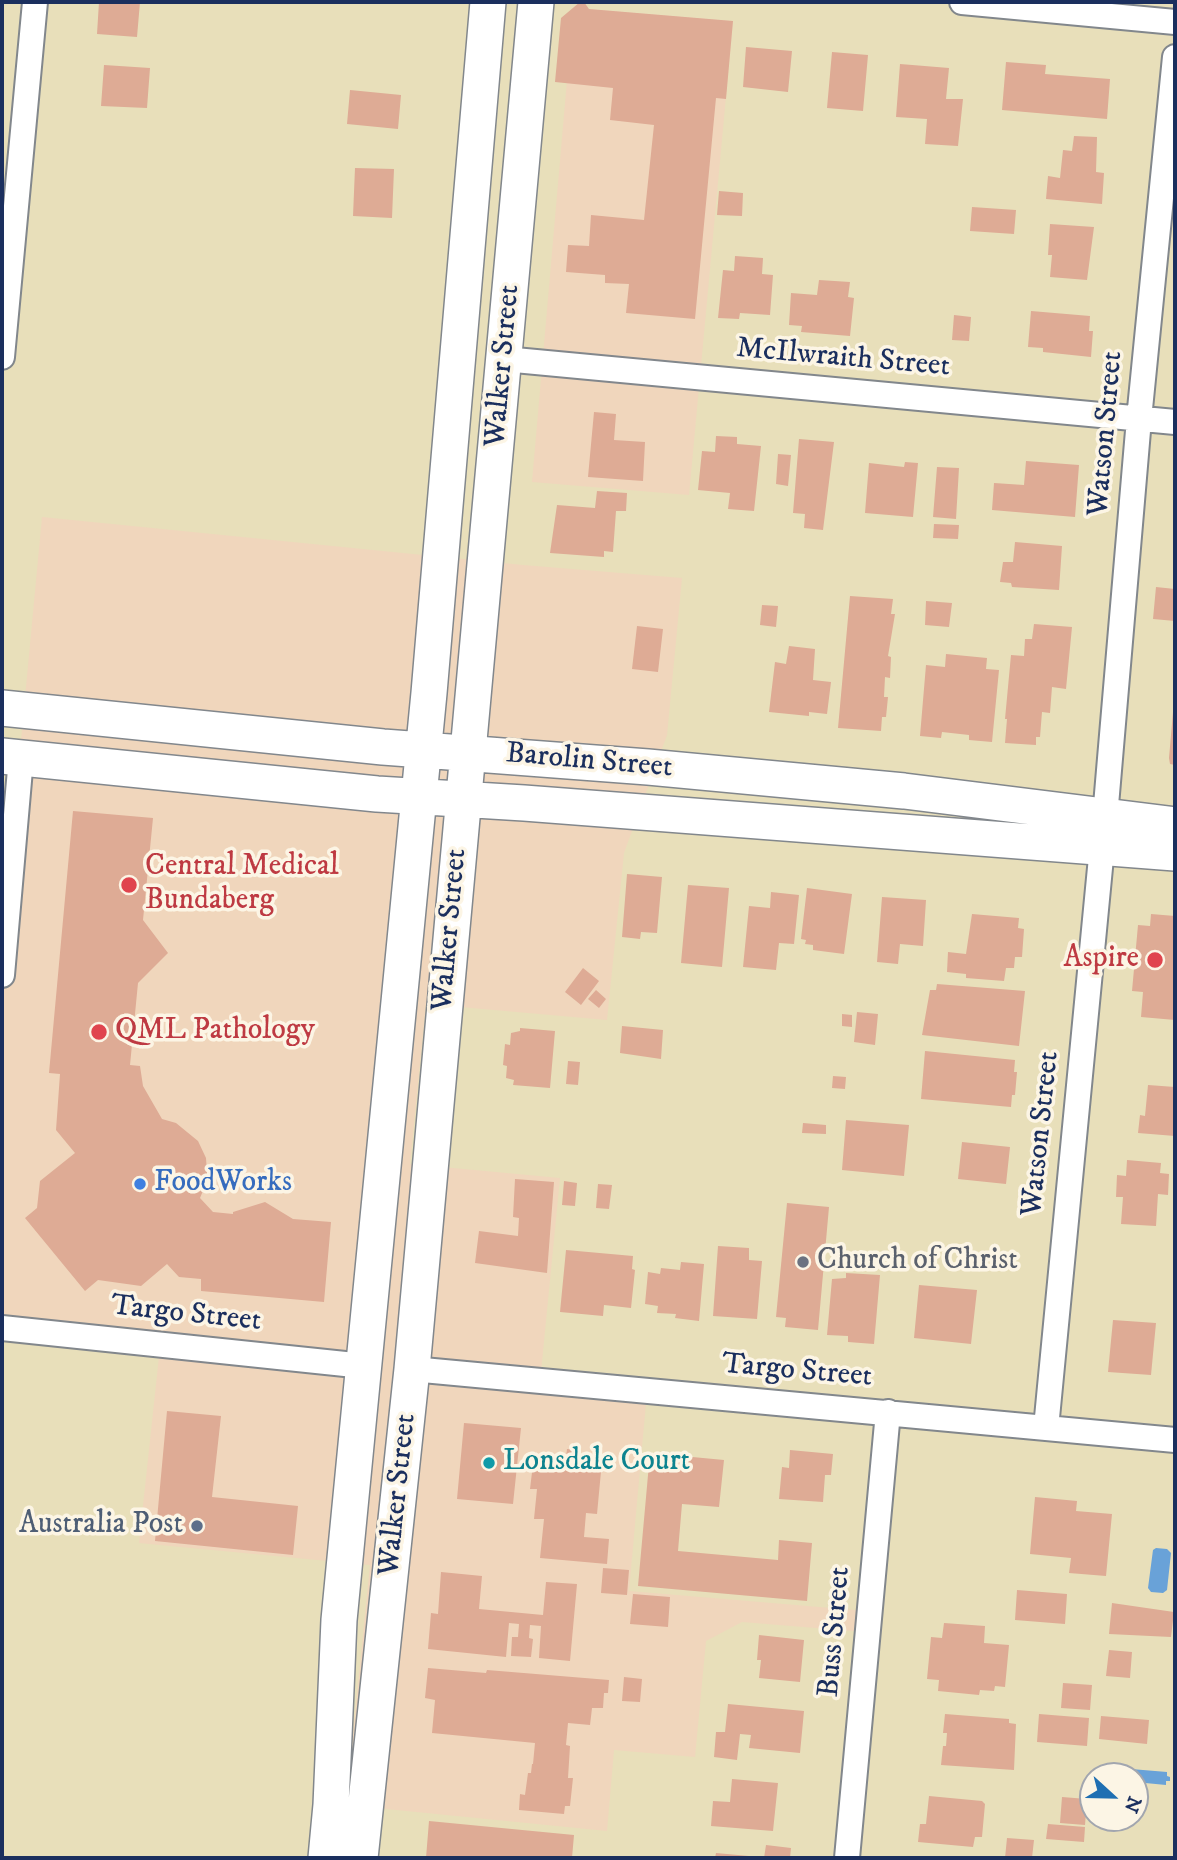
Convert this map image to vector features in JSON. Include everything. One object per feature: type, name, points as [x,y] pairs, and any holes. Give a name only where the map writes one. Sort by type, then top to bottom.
[{"type":"main road","name":"Walker Street","points":[[326,1858],[340,1620],[423,750],[488,2]]},
{"type":"main road","name":"Walker Street","points":[[360,1858],[412,1368],[536,2]]},
{"type":"main road","name":"Barolin Street","points":[[2,708],[423,750],[904,791],[1104,832],[1175,853]]},
{"type":"main road","name":"Barolin Street","points":[[8,750],[418,797],[1104,832],[1175,825]]},
{"type":"main road","points":[[364,1366],[379,1353],[390,1335],[402,1232],[431,1151]]},
{"type":"main road","points":[[346,1558],[373,1498],[385,1399],[395,1382],[412,1368]]},
{"type":"street","points":[[2,357],[35,2]]},
{"type":"street","points":[[962,2],[1175,22]]},
{"type":"street","name":"Watson Street","points":[[1046,1428],[1175,57]]},
{"type":"street","name":"McIlwraith Street","points":[[504,359],[1175,422]]},
{"type":"street","points":[[2,975],[8,750]]},
{"type":"street","name":"Targo Street","points":[[2,1328],[364,1366]]},
{"type":"street","name":"Targo Street","points":[[412,1368],[1175,1440]]},
{"type":"street","name":"Buss Street","points":[[846,1858],[888,1412]]},
{"type":"shaded area","points":[[589,9],[733,21],[689,495],[532,482],[572,23]]},
{"type":"shaded area","points":[[42,517],[523,565],[682,578],[667,735],[624,853],[607,1020],[426,1004],[410,1164],[560,1178],[540,1382],[647,1392],[629,1591],[867,1611],[865,1632],[742,1622],[706,1641],[695,1757],[614,1750],[607,1831],[346,1805],[370,1565],[139,1543],[160,1347],[2,1332],[2,942]]},
{"type":"water","points":[[1167,1549],[1171,1553],[1167,1590],[1163,1593],[1151,1592],[1148,1588],[1153,1550]]},
{"type":"water","points":[[1149,1770],[1167,1772],[1170,1781],[1166,1781],[1166,1785],[1149,1783]]},
{"type":"building","points":[[99,2],[140,2],[137,37],[97,34]]},
{"type":"building","points":[[580,2],[584,2],[589,9],[733,21],[726,99],[716,98],[695,319],[626,313],[629,284],[605,283],[605,275],[566,272],[568,245],[589,246],[591,215],[644,220],[654,125],[610,120],[613,88],[555,82],[561,18]]},
{"type":"building","points":[[746,47],[792,51],[788,92],[743,87]]},
{"type":"building","points":[[832,52],[868,55],[863,111],[827,108]]},
{"type":"building","points":[[1006,62],[1046,65],[1045,74],[1110,79],[1107,119],[1002,110]]},
{"type":"building","points":[[900,64],[949,68],[946,99],[963,99],[958,146],[925,144],[927,119],[896,117]]},
{"type":"building","points":[[104,65],[150,68],[147,108],[101,106]]},
{"type":"building","points":[[350,90],[401,95],[398,129],[347,124]]},
{"type":"building","points":[[1074,136],[1097,137],[1096,172],[1104,173],[1102,204],[1046,199],[1048,176],[1060,178],[1063,150],[1072,151]]},
{"type":"building","points":[[355,168],[394,169],[392,218],[353,216]]},
{"type":"building","points":[[719,191],[743,193],[742,216],[717,215]]},
{"type":"building","points":[[972,207],[1016,210],[1014,234],[970,231]]},
{"type":"building","points":[[1050,224],[1094,227],[1087,280],[1050,277]]},
{"type":"building","points":[[735,256],[763,258],[762,274],[773,275],[770,315],[740,313],[739,319],[718,318],[723,270],[734,271]]},
{"type":"building","points":[[819,280],[850,282],[848,297],[854,298],[850,336],[801,332],[802,326],[789,325],[791,293],[817,295]]},
{"type":"building","points":[[1031,311],[1090,316],[1089,331],[1093,331],[1091,357],[1043,352],[1043,348],[1028,347]]},
{"type":"building","points":[[954,315],[971,317],[969,341],[952,340]]},
{"type":"building","points":[[594,412],[616,414],[614,440],[645,442],[643,481],[588,477]]},
{"type":"building","points":[[716,436],[737,437],[737,444],[761,446],[754,511],[728,509],[730,493],[698,490],[702,451],[715,452]]},
{"type":"building","points":[[799,439],[834,442],[823,530],[804,528],[805,514],[793,513]]},
{"type":"building","points":[[778,454],[791,455],[788,486],[776,484]]},
{"type":"building","points":[[1026,461],[1079,465],[1075,517],[992,510],[994,483],[1024,485]]},
{"type":"building","points":[[905,462],[918,463],[913,517],[865,513],[869,463],[904,467]]},
{"type":"building","points":[[937,467],[959,468],[956,519],[933,517]]},
{"type":"building","points":[[597,491],[627,493],[626,511],[616,511],[613,552],[604,551],[604,557],[550,553],[557,505],[595,508]]},
{"type":"building","points":[[934,524],[959,525],[958,539],[933,538]]},
{"type":"building","points":[[1015,542],[1062,546],[1059,590],[1012,587],[1011,583],[1000,582],[1003,562],[1013,562]]},
{"type":"building","points":[[1156,587],[1175,589],[1175,621],[1153,619]]},
{"type":"building","points":[[850,596],[893,599],[891,614],[895,614],[888,656],[891,657],[890,678],[885,677],[884,697],[888,697],[881,731],[838,728]]},
{"type":"building","points":[[926,601],[952,603],[949,627],[925,625]]},
{"type":"building","points":[[762,605],[778,606],[776,627],[760,625]]},
{"type":"building","points":[[1034,624],[1072,627],[1066,689],[1052,687],[1050,713],[1042,712],[1040,737],[1036,737],[1036,745],[1005,743],[1011,655],[1024,656],[1025,639],[1032,639]]},
{"type":"building","points":[[637,626],[663,629],[658,672],[632,669]]},
{"type":"building","points":[[789,646],[815,649],[813,680],[831,682],[827,714],[809,712],[809,716],[769,712],[775,662],[786,664]]},
{"type":"building","points":[[946,654],[987,658],[986,669],[999,670],[992,742],[969,740],[969,735],[942,732],[941,738],[920,736],[926,665],[945,667]]},
{"type":"building","points":[[1173,712],[1175,765],[1170,764],[1169,758]]},
{"type":"building","points":[[73,811],[153,818],[143,920],[168,953],[138,983],[130,1065],[140,1066],[143,1086],[162,1119],[176,1123],[198,1141],[206,1158],[207,1173],[207,1181],[200,1198],[213,1212],[233,1214],[265,1202],[293,1219],[331,1222],[324,1302],[201,1291],[201,1279],[179,1277],[167,1264],[141,1286],[98,1280],[85,1291],[25,1218],[37,1208],[40,1181],[75,1153],[56,1130],[60,1074],[49,1073]]},
{"type":"building","points":[[627,874],[662,877],[657,933],[641,932],[640,939],[622,937]]},
{"type":"building","points":[[688,885],[729,888],[722,967],[681,963]]},
{"type":"building","points":[[807,888],[852,894],[844,954],[813,950],[813,945],[805,944],[806,940],[801,939]]},
{"type":"building","points":[[771,892],[799,895],[794,944],[779,943],[776,970],[743,967],[749,906],[770,908]]},
{"type":"building","points":[[882,897],[926,900],[923,946],[900,944],[898,964],[877,962]]},
{"type":"building","points":[[972,914],[1019,918],[1018,928],[1024,929],[1022,957],[1015,957],[1014,968],[1006,968],[1004,981],[966,978],[966,974],[947,972],[948,952],[966,954]]},
{"type":"building","name":"Aspire","points":[[1151,914],[1175,916],[1175,1020],[1141,1017],[1143,992],[1132,991],[1138,925],[1150,926]]},
{"type":"building","points":[[583,968],[599,981],[581,1005],[565,992]]},
{"type":"building","points":[[937,984],[1025,991],[1019,1046],[922,1035],[930,990],[936,990]]},
{"type":"building","points":[[596,990],[606,999],[599,1008],[588,999]]},
{"type":"building","points":[[857,1012],[878,1014],[875,1045],[854,1042]]},
{"type":"building","points":[[842,1014],[852,1015],[852,1027],[842,1026]]},
{"type":"building","points":[[622,1026],[663,1030],[661,1059],[620,1053]]},
{"type":"building","points":[[520,1028],[555,1031],[550,1088],[513,1085],[514,1080],[506,1078],[507,1066],[503,1065],[505,1044],[510,1045],[511,1033],[520,1031]]},
{"type":"building","points":[[925,1051],[1015,1060],[1014,1072],[1017,1072],[1011,1107],[921,1099]]},
{"type":"building","points":[[568,1061],[580,1062],[578,1085],[566,1084]]},
{"type":"building","points":[[833,1076],[846,1077],[845,1089],[832,1088]]},
{"type":"building","points":[[1148,1085],[1175,1087],[1175,1136],[1138,1133],[1140,1115],[1145,1116]]},
{"type":"building","points":[[846,1120],[909,1125],[904,1176],[842,1170]]},
{"type":"building","points":[[803,1123],[826,1125],[826,1134],[802,1133]]},
{"type":"building","points":[[962,1142],[1010,1147],[1006,1184],[958,1179]]},
{"type":"building","points":[[1127,1160],[1161,1163],[1160,1173],[1169,1174],[1168,1195],[1158,1194],[1156,1226],[1121,1224],[1123,1197],[1116,1197],[1117,1175],[1126,1176]]},
{"type":"building","points":[[515,1179],[554,1182],[547,1273],[475,1263],[479,1231],[518,1236],[519,1218],[513,1217]]},
{"type":"building","points":[[564,1181],[577,1183],[575,1206],[562,1205]]},
{"type":"building","points":[[598,1184],[612,1185],[609,1209],[596,1208]]},
{"type":"building","name":"Church of Christ","points":[[787,1203],[829,1207],[818,1330],[785,1327],[786,1318],[776,1317]]},
{"type":"building","points":[[718,1246],[749,1248],[749,1260],[762,1261],[757,1319],[713,1316]]},
{"type":"building","points":[[834,1248],[845,1249],[843,1265],[833,1264]]},
{"type":"building","points":[[566,1250],[633,1256],[632,1269],[635,1270],[631,1308],[604,1305],[603,1316],[560,1312]]},
{"type":"building","points":[[681,1262],[704,1264],[699,1321],[675,1318],[676,1314],[657,1313],[658,1306],[645,1304],[648,1272],[660,1274],[661,1268],[680,1270]]},
{"type":"building","points":[[846,1273],[880,1275],[874,1344],[848,1342],[848,1336],[827,1335],[832,1279],[846,1278]]},
{"type":"building","points":[[919,1285],[977,1290],[971,1344],[914,1338]]},
{"type":"building","points":[[1113,1320],[1156,1323],[1151,1375],[1108,1372]]},
{"type":"building","points":[[167,1411],[221,1416],[212,1497],[298,1506],[293,1555],[155,1541]]},
{"type":"building","name":"Lonsdale Court","points":[[464,1423],[521,1428],[513,1504],[457,1499]]},
{"type":"building","points":[[567,1449],[578,1450],[578,1459],[602,1461],[597,1514],[586,1513],[584,1537],[609,1539],[607,1564],[540,1558],[544,1519],[534,1519],[537,1489],[530,1489],[534,1456],[566,1457]]},
{"type":"building","points":[[790,1450],[833,1454],[831,1475],[825,1475],[823,1502],[779,1499],[782,1467],[789,1468]]},
{"type":"building","points":[[650,1453],[724,1460],[719,1507],[682,1504],[678,1551],[778,1560],[779,1540],[812,1543],[807,1601],[638,1586]]},
{"type":"building","points":[[1035,1497],[1077,1501],[1076,1511],[1112,1514],[1106,1576],[1069,1573],[1071,1558],[1030,1554]]},
{"type":"building","points":[[603,1568],[629,1570],[627,1595],[601,1593]]},
{"type":"building","points":[[441,1572],[482,1576],[479,1609],[543,1615],[546,1582],[577,1584],[570,1661],[539,1658],[541,1626],[530,1625],[529,1638],[533,1639],[531,1657],[511,1656],[512,1637],[518,1637],[519,1624],[509,1623],[506,1657],[428,1649],[431,1613],[438,1614]]},
{"type":"building","points":[[1017,1590],[1067,1594],[1065,1624],[1015,1620]]},
{"type":"building","points":[[633,1594],[670,1597],[668,1627],[630,1624]]},
{"type":"building","points":[[1112,1603],[1174,1612],[1171,1637],[1109,1634]]},
{"type":"building","points":[[944,1623],[985,1626],[984,1643],[1009,1645],[1005,1687],[995,1686],[994,1691],[980,1690],[979,1695],[938,1691],[939,1680],[927,1679],[931,1637],[942,1638]]},
{"type":"building","points":[[759,1635],[804,1640],[800,1682],[759,1678]]},
{"type":"building","points":[[1109,1650],[1132,1652],[1130,1678],[1106,1676]]},
{"type":"building","points":[[428,1668],[609,1680],[608,1693],[604,1693],[603,1708],[592,1708],[590,1725],[568,1723],[568,1778],[573,1778],[570,1806],[565,1806],[564,1814],[519,1810],[520,1794],[525,1795],[528,1773],[531,1773],[535,1743],[432,1733],[435,1700],[425,1698]]},
{"type":"building","points":[[624,1677],[642,1679],[640,1702],[622,1701]]},
{"type":"building","points":[[1063,1683],[1092,1685],[1090,1710],[1061,1708]]},
{"type":"building","points":[[728,1704],[804,1711],[800,1753],[749,1748],[751,1735],[740,1734],[737,1760],[714,1757],[716,1732],[725,1732]]},
{"type":"building","points":[[945,1714],[1009,1719],[1009,1723],[1016,1724],[1014,1770],[941,1765],[943,1746],[946,1746],[947,1733],[943,1733]]},
{"type":"building","points":[[1039,1714],[1089,1718],[1087,1746],[1037,1742]]},
{"type":"building","points":[[1101,1716],[1149,1720],[1147,1744],[1099,1739]]},
{"type":"building","points":[[732,1779],[778,1783],[773,1831],[711,1826],[713,1801],[730,1802]]},
{"type":"building","points":[[929,1796],[982,1801],[985,1804],[982,1837],[975,1837],[973,1847],[918,1842],[920,1824],[926,1824]]},
{"type":"building","points":[[1062,1797],[1079,1798],[1079,1825],[1060,1823]]},
{"type":"building","points":[[429,1821],[574,1835],[572,1858],[426,1858]]},
{"type":"building","points":[[1048,1824],[1079,1827],[1079,1832],[1085,1832],[1084,1842],[1046,1839]]},
{"type":"building","points":[[1007,1838],[1034,1840],[1032,1858],[1005,1858]]},
{"type":"building","points":[[766,1845],[791,1848],[790,1858],[764,1858]]},
{"type":"building","points":[[716,1853],[749,1856],[749,1858],[715,1858]]},
{"type":"place","name":"Central Medical Bundaberg","points":[[129,885]]},
{"type":"place","name":"Aspire","points":[[1155,960]]},
{"type":"place","name":"QML Pathology","points":[[99,1032]]},
{"type":"place","name":"FoodWorks","points":[[140,1184]]},
{"type":"place","name":"Church of Christ","points":[[803,1262]]},
{"type":"place","name":"Lonsdale Court","points":[[489,1463]]},
{"type":"place","name":"Australia Post","points":[[197,1526]]}]
